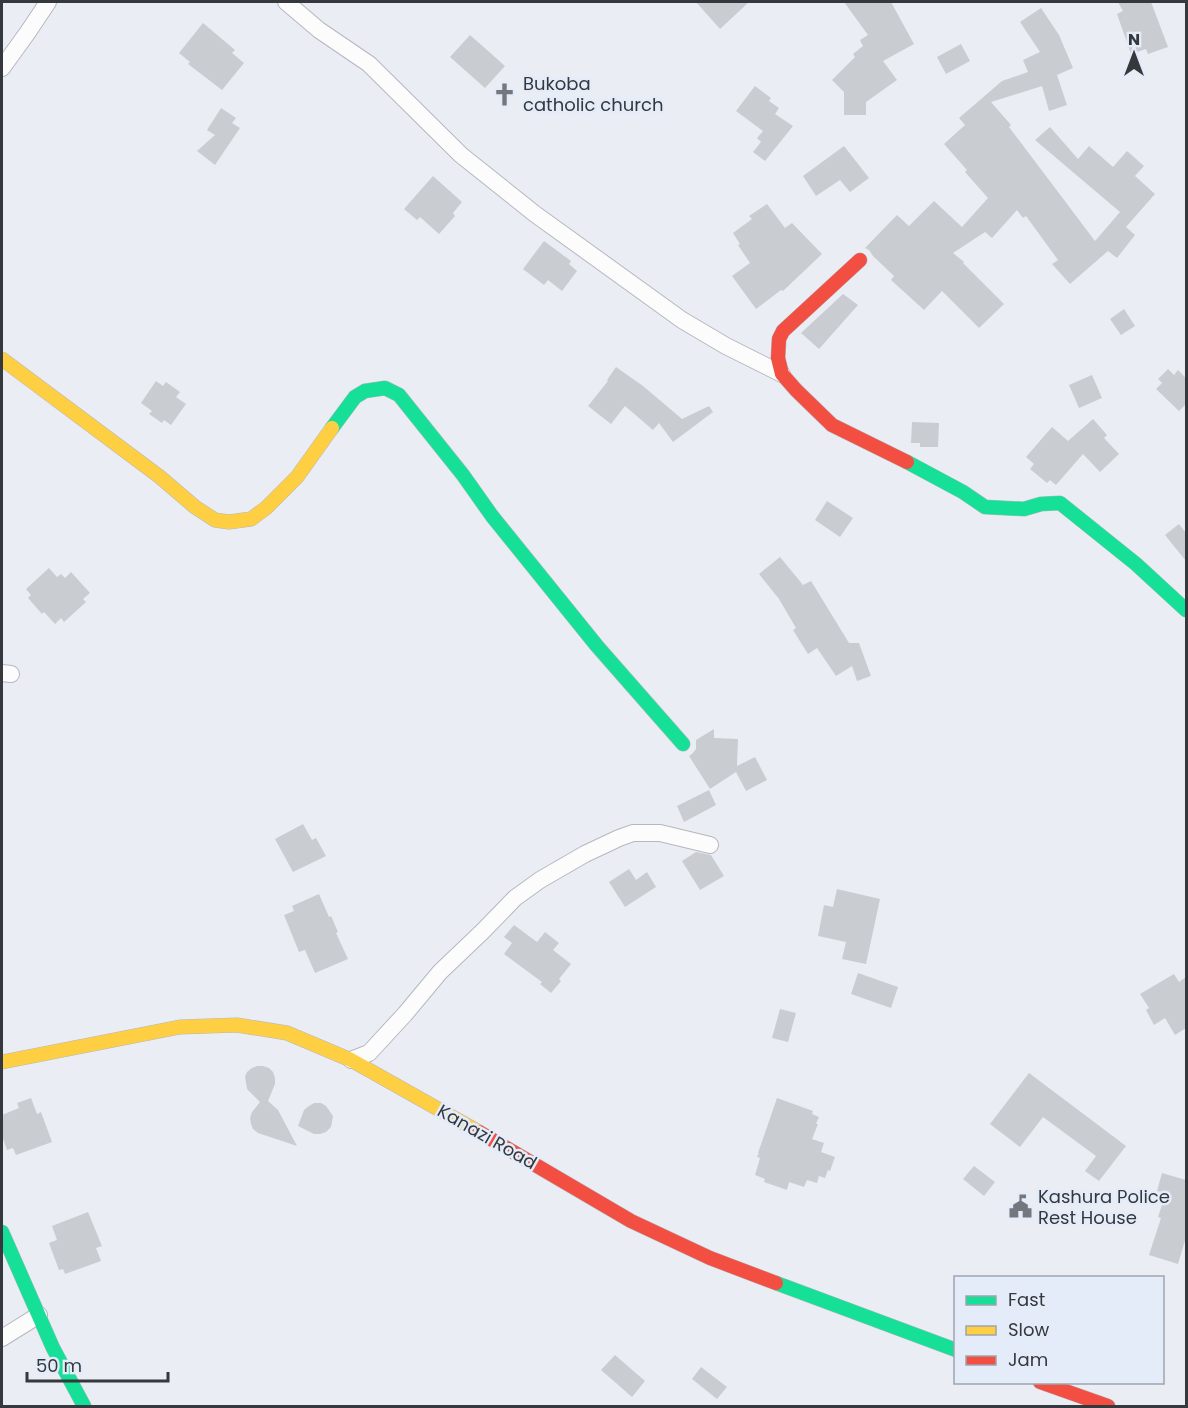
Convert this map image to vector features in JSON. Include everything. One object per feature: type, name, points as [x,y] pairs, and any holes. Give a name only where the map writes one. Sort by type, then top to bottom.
[{"type":"street","points":[[2,68],[48,2]]},
{"type":"street","points":[[286,2],[319,30],[369,64],[461,155],[535,214],[682,320],[726,346],[782,374],[832,425],[920,468],[985,507],[1024,509],[1041,504],[1060,503],[1136,564],[1186,610]]},
{"type":"street","points":[[782,374],[778,346],[783,331],[860,260]]},
{"type":"street","points":[[2,359],[160,477],[195,507],[215,520],[229,522],[251,519],[266,508],[297,477],[355,397],[365,391],[385,388],[399,395],[463,475],[492,516],[597,646],[683,744]]},
{"type":"street","points":[[351,1060],[369,1053],[440,972],[514,898],[540,880],[594,850],[633,833],[660,833],[710,845]]},
{"type":"street","name":"Kanazi Road","points":[[2,1062],[180,1027],[237,1025],[287,1033],[351,1060],[631,1221],[710,1258],[954,1349]]},
{"type":"street","points":[[2,1232],[53,1348],[84,1407]]},
{"type":"street","points":[[2,1338],[39,1315]]},
{"type":"street","points":[[1043,1384],[1108,1407]]},
{"type":"building","points":[[696,2],[749,2],[720,29]]},
{"type":"building","points":[[844,2],[891,2],[914,44],[883,61],[897,80],[866,102],[866,115],[844,115],[844,92],[832,80],[855,57],[853,54],[863,46],[860,40],[868,35]]},
{"type":"building","points":[[1118,2],[1151,2],[1168,47],[1148,54],[1146,49],[1131,54],[1117,14],[1123,11]]},
{"type":"building","points":[[1041,8],[1059,35],[1073,68],[1057,75],[1067,105],[1049,111],[1042,86],[991,102],[1011,125],[1009,127],[1095,241],[1120,212],[1035,140],[1050,127],[1078,159],[1089,146],[1113,167],[1127,151],[1144,166],[1135,176],[1155,194],[1126,227],[1135,235],[1117,258],[1108,251],[1070,284],[1052,264],[1058,260],[1026,216],[1023,218],[1017,210],[992,238],[985,232],[953,253],[1004,304],[979,328],[942,291],[924,310],[891,280],[894,276],[865,248],[897,215],[909,226],[934,201],[962,227],[988,198],[944,144],[965,125],[959,118],[1002,81],[1028,72],[1023,60],[1040,52],[1020,22]]},
{"type":"building","points":[[203,23],[235,50],[232,53],[244,63],[222,90],[188,64],[190,62],[179,53]]},
{"type":"building","points":[[470,35],[505,66],[485,88],[450,57]]},
{"type":"building","points":[[961,44],[970,61],[946,74],[937,57]]},
{"type":"building","points":[[755,86],[771,98],[769,101],[779,108],[775,114],[793,126],[765,161],[753,152],[761,142],[757,138],[763,131],[736,111]]},
{"type":"building","points":[[221,108],[236,118],[232,123],[240,128],[215,165],[197,151],[215,135],[207,130]]},
{"type":"building","points":[[844,146],[869,178],[850,192],[840,180],[816,196],[803,176]]},
{"type":"building","points":[[433,176],[462,202],[453,213],[455,216],[439,234],[420,217],[417,220],[404,209]]},
{"type":"building","points":[[767,204],[785,228],[792,223],[822,254],[783,291],[781,290],[756,309],[732,276],[750,263],[733,233],[752,219],[749,216]]},
{"type":"building","points":[[544,241],[571,261],[569,264],[577,271],[562,291],[548,280],[544,285],[523,269]]},
{"type":"building","points":[[843,294],[858,305],[819,349],[801,333]]},
{"type":"building","points":[[1124,309],[1135,326],[1121,335],[1110,319]]},
{"type":"building","points":[[616,367],[682,419],[709,406],[713,412],[673,442],[659,423],[653,430],[625,406],[611,424],[588,406]]},
{"type":"building","points":[[1168,369],[1174,375],[1178,370],[1186,378],[1186,404],[1179,411],[1156,389],[1162,383],[1158,379]]},
{"type":"building","points":[[1092,375],[1102,398],[1079,408],[1069,385]]},
{"type":"building","points":[[156,381],[163,386],[166,382],[180,392],[176,397],[186,404],[171,425],[164,420],[162,423],[149,414],[152,411],[141,403]]},
{"type":"building","points":[[1093,419],[1107,435],[1104,438],[1119,454],[1100,472],[1083,454],[1056,485],[1050,480],[1047,483],[1030,469],[1034,464],[1026,457],[1052,427],[1068,441]]},
{"type":"building","points":[[912,422],[939,423],[938,447],[920,447],[920,443],[911,443]]},
{"type":"building","points":[[827,501],[853,518],[840,537],[815,520]]},
{"type":"building","points":[[1179,524],[1186,533],[1186,561],[1165,535]]},
{"type":"building","points":[[780,557],[803,585],[811,581],[849,643],[859,643],[871,676],[857,681],[852,666],[836,676],[817,648],[808,654],[793,630],[796,628],[779,599],[759,574]]},
{"type":"building","points":[[49,568],[57,577],[61,574],[65,578],[71,572],[90,593],[83,599],[86,602],[64,622],[61,618],[55,624],[44,612],[42,614],[28,598],[31,595],[26,589]]},
{"type":"building","points":[[714,729],[714,738],[738,739],[737,766],[755,757],[767,780],[746,791],[736,772],[710,789],[689,756],[696,749],[696,740]]},
{"type":"building","points":[[709,790],[716,805],[684,822],[677,806]]},
{"type":"building","points":[[303,824],[312,840],[316,838],[326,856],[293,872],[275,839]]},
{"type":"building","points":[[696,852],[711,855],[724,876],[700,890],[682,861]]},
{"type":"building","points":[[629,869],[636,880],[647,872],[656,887],[625,907],[609,882]]},
{"type":"building","points":[[837,889],[880,899],[866,964],[842,959],[846,942],[818,936],[824,905],[833,907]]},
{"type":"building","points":[[319,894],[329,917],[331,916],[348,959],[315,973],[305,950],[299,952],[284,915],[294,911],[292,906]]},
{"type":"building","points":[[514,925],[537,942],[545,932],[559,943],[553,950],[571,964],[551,993],[540,984],[542,982],[504,954],[512,943],[504,937]]},
{"type":"building","points":[[858,973],[898,987],[891,1008],[851,994]]},
{"type":"building","points":[[1174,974],[1179,982],[1186,977],[1186,1028],[1175,1035],[1165,1018],[1154,1025],[1146,1010],[1149,1008],[1140,994]]},
{"type":"building","points":[[780,1009],[796,1013],[788,1042],[772,1038]]},
{"type":"building","points":[[257,1066],[269,1068],[273,1072],[275,1084],[268,1101],[278,1110],[297,1146],[258,1133],[253,1129],[250,1118],[260,1102],[247,1089],[245,1077],[247,1072]]},
{"type":"building","points":[[1029,1073],[1126,1146],[1099,1181],[1085,1171],[1096,1156],[1043,1117],[1020,1147],[990,1124]]},
{"type":"building","points":[[31,1098],[37,1114],[41,1112],[52,1142],[16,1155],[13,1148],[7,1150],[2,1136],[2,1115],[19,1108],[17,1103]]},
{"type":"building","points":[[777,1098],[813,1111],[812,1114],[819,1117],[812,1139],[824,1143],[821,1152],[835,1157],[830,1171],[828,1170],[825,1178],[819,1176],[817,1183],[807,1180],[804,1187],[789,1182],[787,1190],[764,1182],[765,1179],[755,1175],[760,1158],[757,1157],[758,1153]]},
{"type":"building","points":[[314,1103],[326,1106],[333,1116],[331,1127],[320,1134],[314,1134],[298,1126],[304,1110]]},
{"type":"building","points":[[974,1166],[995,1182],[984,1196],[963,1179]]},
{"type":"building","points":[[1162,1173],[1186,1180],[1186,1237],[1178,1264],[1149,1255],[1166,1193],[1157,1191]]},
{"type":"building","points":[[88,1212],[102,1246],[96,1248],[101,1261],[65,1274],[63,1269],[59,1270],[49,1243],[57,1240],[52,1226]]},
{"type":"building","points":[[615,1355],[645,1381],[632,1397],[601,1370]]},
{"type":"building","points":[[701,1367],[727,1387],[717,1399],[692,1379]]},
{"type":"traffic: fast","points":[[332,428],[355,397],[365,391],[385,388],[399,395],[463,475],[492,516],[597,646],[683,744]]},
{"type":"traffic: fast","points":[[907,462],[963,492],[985,507],[1024,509],[1041,504],[1060,503],[1136,564],[1186,610]]},
{"type":"traffic: fast","points":[[2,1232],[53,1348],[84,1406]]},
{"type":"traffic: fast","points":[[776,1283],[954,1349]]},
{"type":"traffic: slow","points":[[2,359],[215,520],[229,522],[251,519],[266,508],[297,477],[332,428]]},
{"type":"traffic: slow","points":[[2,1062],[180,1027],[237,1025],[287,1033],[351,1060],[479,1132]]},
{"type":"traffic: jam","points":[[860,260],[783,331],[779,339],[778,358],[782,374],[832,425],[907,462]]},
{"type":"traffic: jam","points":[[479,1132],[631,1221],[710,1258],[776,1283]]},
{"type":"traffic: jam","points":[[1046,1384],[1108,1406]]},
{"type":"place","name":"Bukoba catholic church","points":[[505,94]]},
{"type":"place","name":"Kashura Police Rest House","points":[[1020,1207]]}]
